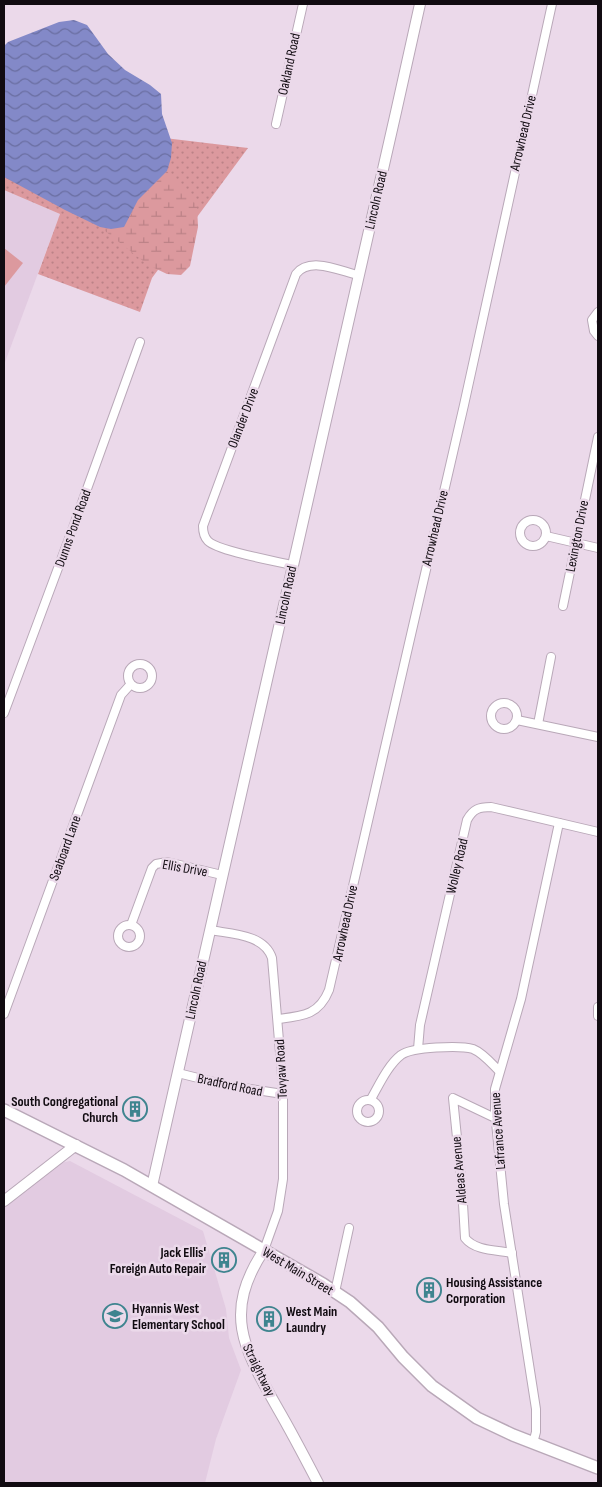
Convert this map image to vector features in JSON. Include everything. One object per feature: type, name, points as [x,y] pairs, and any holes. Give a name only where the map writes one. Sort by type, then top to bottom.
[{"type":"main road","name":"West Main Street","points":[[4,1110],[76,1145],[152,1186],[335,1292],[350,1302],[378,1327],[403,1357],[432,1386],[477,1418],[498,1429],[598,1468]]},
{"type":"street","name":"Oakland Road","points":[[276,124],[303,4]]},
{"type":"street","name":"Lincoln Road","points":[[152,1186],[420,4]]},
{"type":"street","name":"Arrowhead Drive","points":[[278,1019],[316,1010],[324,1001],[329,990],[464,404],[552,4]]},
{"type":"street","name":"Olander Drive","points":[[292,565],[227,550],[210,543],[204,535],[203,526],[296,274],[302,268],[312,265],[358,275]]},
{"type":"street","points":[[598,312],[592,320],[594,331],[598,336]]},
{"type":"street","name":"Dunns Pond Road","points":[[4,713],[140,342]]},
{"type":"street","name":"Lexington Drive","points":[[563,606],[598,437]]},
{"type":"street","points":[[546,536],[598,548]]},
{"type":"street","points":[[538,724],[551,657]]},
{"type":"street","name":"Seaboard Lane","points":[[4,1014],[121,695],[130,684]]},
{"type":"street","points":[[516,720],[598,737]]},
{"type":"street","name":"Wolley Road","points":[[418,1049],[420,1025],[467,820],[471,812],[480,807],[491,807],[598,832]]},
{"type":"street","name":"Lafrance Avenue","points":[[533,1443],[536,1432],[536,1409],[504,1204],[495,1118],[495,1089],[527,974],[559,823]]},
{"type":"street","name":"Ellis Drive","points":[[131,925],[152,868],[156,864],[167,862],[222,875]]},
{"type":"street","name":"Tevyaw Road","points":[[210,930],[247,937],[260,942],[268,949],[272,958],[283,1094],[282,1196],[264,1250]]},
{"type":"street","points":[[598,1007],[598,1016]]},
{"type":"street","points":[[371,1100],[396,1060],[406,1052],[418,1049],[460,1047],[473,1049],[499,1071]]},
{"type":"street","name":"Bradford Road","points":[[178,1073],[230,1086],[283,1094]]},
{"type":"street","name":"Aldeas Avenue","points":[[495,1118],[453,1098],[465,1238],[472,1244],[512,1253]]},
{"type":"street","points":[[4,1201],[76,1145]]},
{"type":"street","points":[[335,1292],[349,1228]]},
{"type":"street","name":"Straightway","points":[[264,1250],[244,1288],[240,1308],[242,1333],[245,1345],[256,1369],[318,1483]]},
{"type":"shaded area","points":[[4,190],[60,214],[4,365]]},
{"type":"shaded area","name":"Hyannis West Elementary School","points":[[70,1161],[203,1231],[226,1309],[229,1338],[241,1370],[216,1439],[205,1483],[4,1483],[4,1206],[55,1164]]},
{"type":"green space","points":[[4,69],[148,136],[248,148],[152,278],[140,312],[38,274],[60,214],[4,190]]},
{"type":"green space","points":[[167,171],[175,183],[190,196],[197,206],[198,227],[190,266],[181,275],[167,274],[148,265],[100,227],[111,229],[131,215],[138,200]]},
{"type":"green space","points":[[4,248],[23,263],[4,287]]},
{"type":"water","points":[[74,20],[87,25],[108,54],[125,70],[161,94],[162,114],[172,143],[171,158],[167,171],[138,200],[124,227],[111,229],[100,227],[4,177],[4,46],[8,42],[59,22]]},
{"type":"place","name":"South Congregational Church","points":[[135,1109]]},
{"type":"place","name":"Jack Ellis' Foreign Auto Repair","points":[[224,1260]]},
{"type":"place","name":"Housing Assistance Corporation","points":[[429,1290]]},
{"type":"place","name":"Hyannis West Elementary School","points":[[115,1316]]},
{"type":"place","name":"West Main Laundry","points":[[269,1319]]}]
